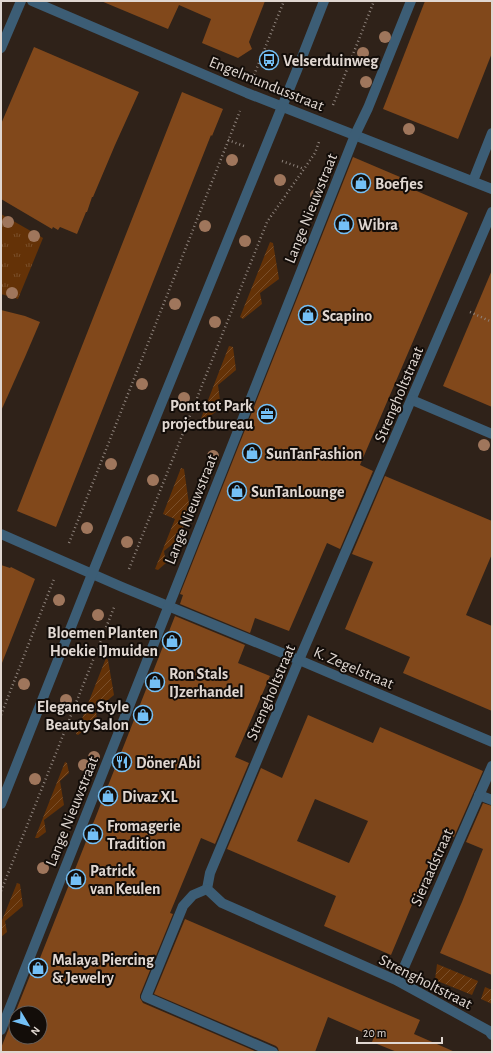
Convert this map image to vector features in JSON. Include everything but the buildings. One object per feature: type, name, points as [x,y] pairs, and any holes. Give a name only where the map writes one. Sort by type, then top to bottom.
[{"type":"street","points":[[1,48],[21,1]]},
{"type":"street","name":"Engelmundusstraat","points":[[32,1],[247,93],[355,134],[492,189]]},
{"type":"street","points":[[1,804],[92,574],[324,1]]},
{"type":"street","name":"Lange Nieuwstraat","points":[[1,1030],[355,134],[368,108],[412,1]]},
{"type":"street","points":[[473,181],[492,133]]},
{"type":"street","name":"Strengholtstraat","points":[[492,212],[210,873],[207,889],[222,903],[398,981],[489,1031],[492,1035]]},
{"type":"street","points":[[412,400],[492,434]]},
{"type":"street","name":"K. Zegelstraat","points":[[1,534],[122,587],[300,660],[492,742]]},
{"type":"street","name":"Sieraadstraat","points":[[398,981],[492,766]]},
{"type":"street","points":[[479,795],[492,800]]},
{"type":"street","points":[[207,889],[193,895],[183,906],[146,997],[273,1052]]},
{"type":"path","points":[[1,715],[284,1]]},
{"type":"path","name":"Lange Nieuwstraat","points":[[1,891],[267,222],[315,153],[374,1]]},
{"type":"green space","points":[[1,214],[43,238],[18,299],[1,294]]},
{"type":"green space","points":[[270,242],[273,243],[279,279],[260,293],[262,304],[243,319],[240,317]]},
{"type":"green space","points":[[229,346],[233,347],[236,370],[218,385],[221,408],[202,422],[200,421]]},
{"type":"green space","points":[[181,468],[184,469],[191,518],[183,524],[184,535],[164,551],[166,563],[158,570],[155,569],[175,519],[163,514]]},
{"type":"green space","points":[[106,658],[108,660],[114,695],[96,710],[97,720],[78,735],[76,734]]},
{"type":"green space","points":[[65,762],[67,763],[69,773],[60,781],[64,805],[44,820],[46,832],[38,838],[35,838]]},
{"type":"green space","points":[[17,883],[20,884],[23,906],[5,921],[7,932],[1,937],[1,923]]},
{"type":"green space","points":[[437,964],[478,981],[472,995],[435,980]]},
{"type":"green space","points":[[485,987],[492,990],[492,1004],[481,999]]},
{"type":"place","name":"Velserduinweg","points":[[269,60]]},
{"type":"place","name":"Boefjes","points":[[361,183]]},
{"type":"place","name":"Wibra","points":[[344,224]]},
{"type":"place","name":"Scapino","points":[[308,315]]},
{"type":"place","name":"Pont tot Park projectbureau","points":[[267,414]]},
{"type":"place","name":"SunTanFashion","points":[[252,453]]},
{"type":"place","name":"SunTanLounge","points":[[237,491]]},
{"type":"place","name":"Bloemen Planten Hoekie IJmuiden","points":[[172,641]]},
{"type":"place","name":"Ron Stals IJzerhandel","points":[[155,682]]},
{"type":"place","name":"Elegance Style Beauty Salon","points":[[143,715]]},
{"type":"place","name":"Döner Abi","points":[[122,762]]},
{"type":"place","name":"Divaz XL","points":[[108,796]]},
{"type":"place","name":"Fromagerie Tradition","points":[[93,834]]},
{"type":"place","name":"Patrick van Keulen","points":[[76,879]]},
{"type":"place","name":"Malaya Piercing & Jewelry","points":[[38,968]]}]
